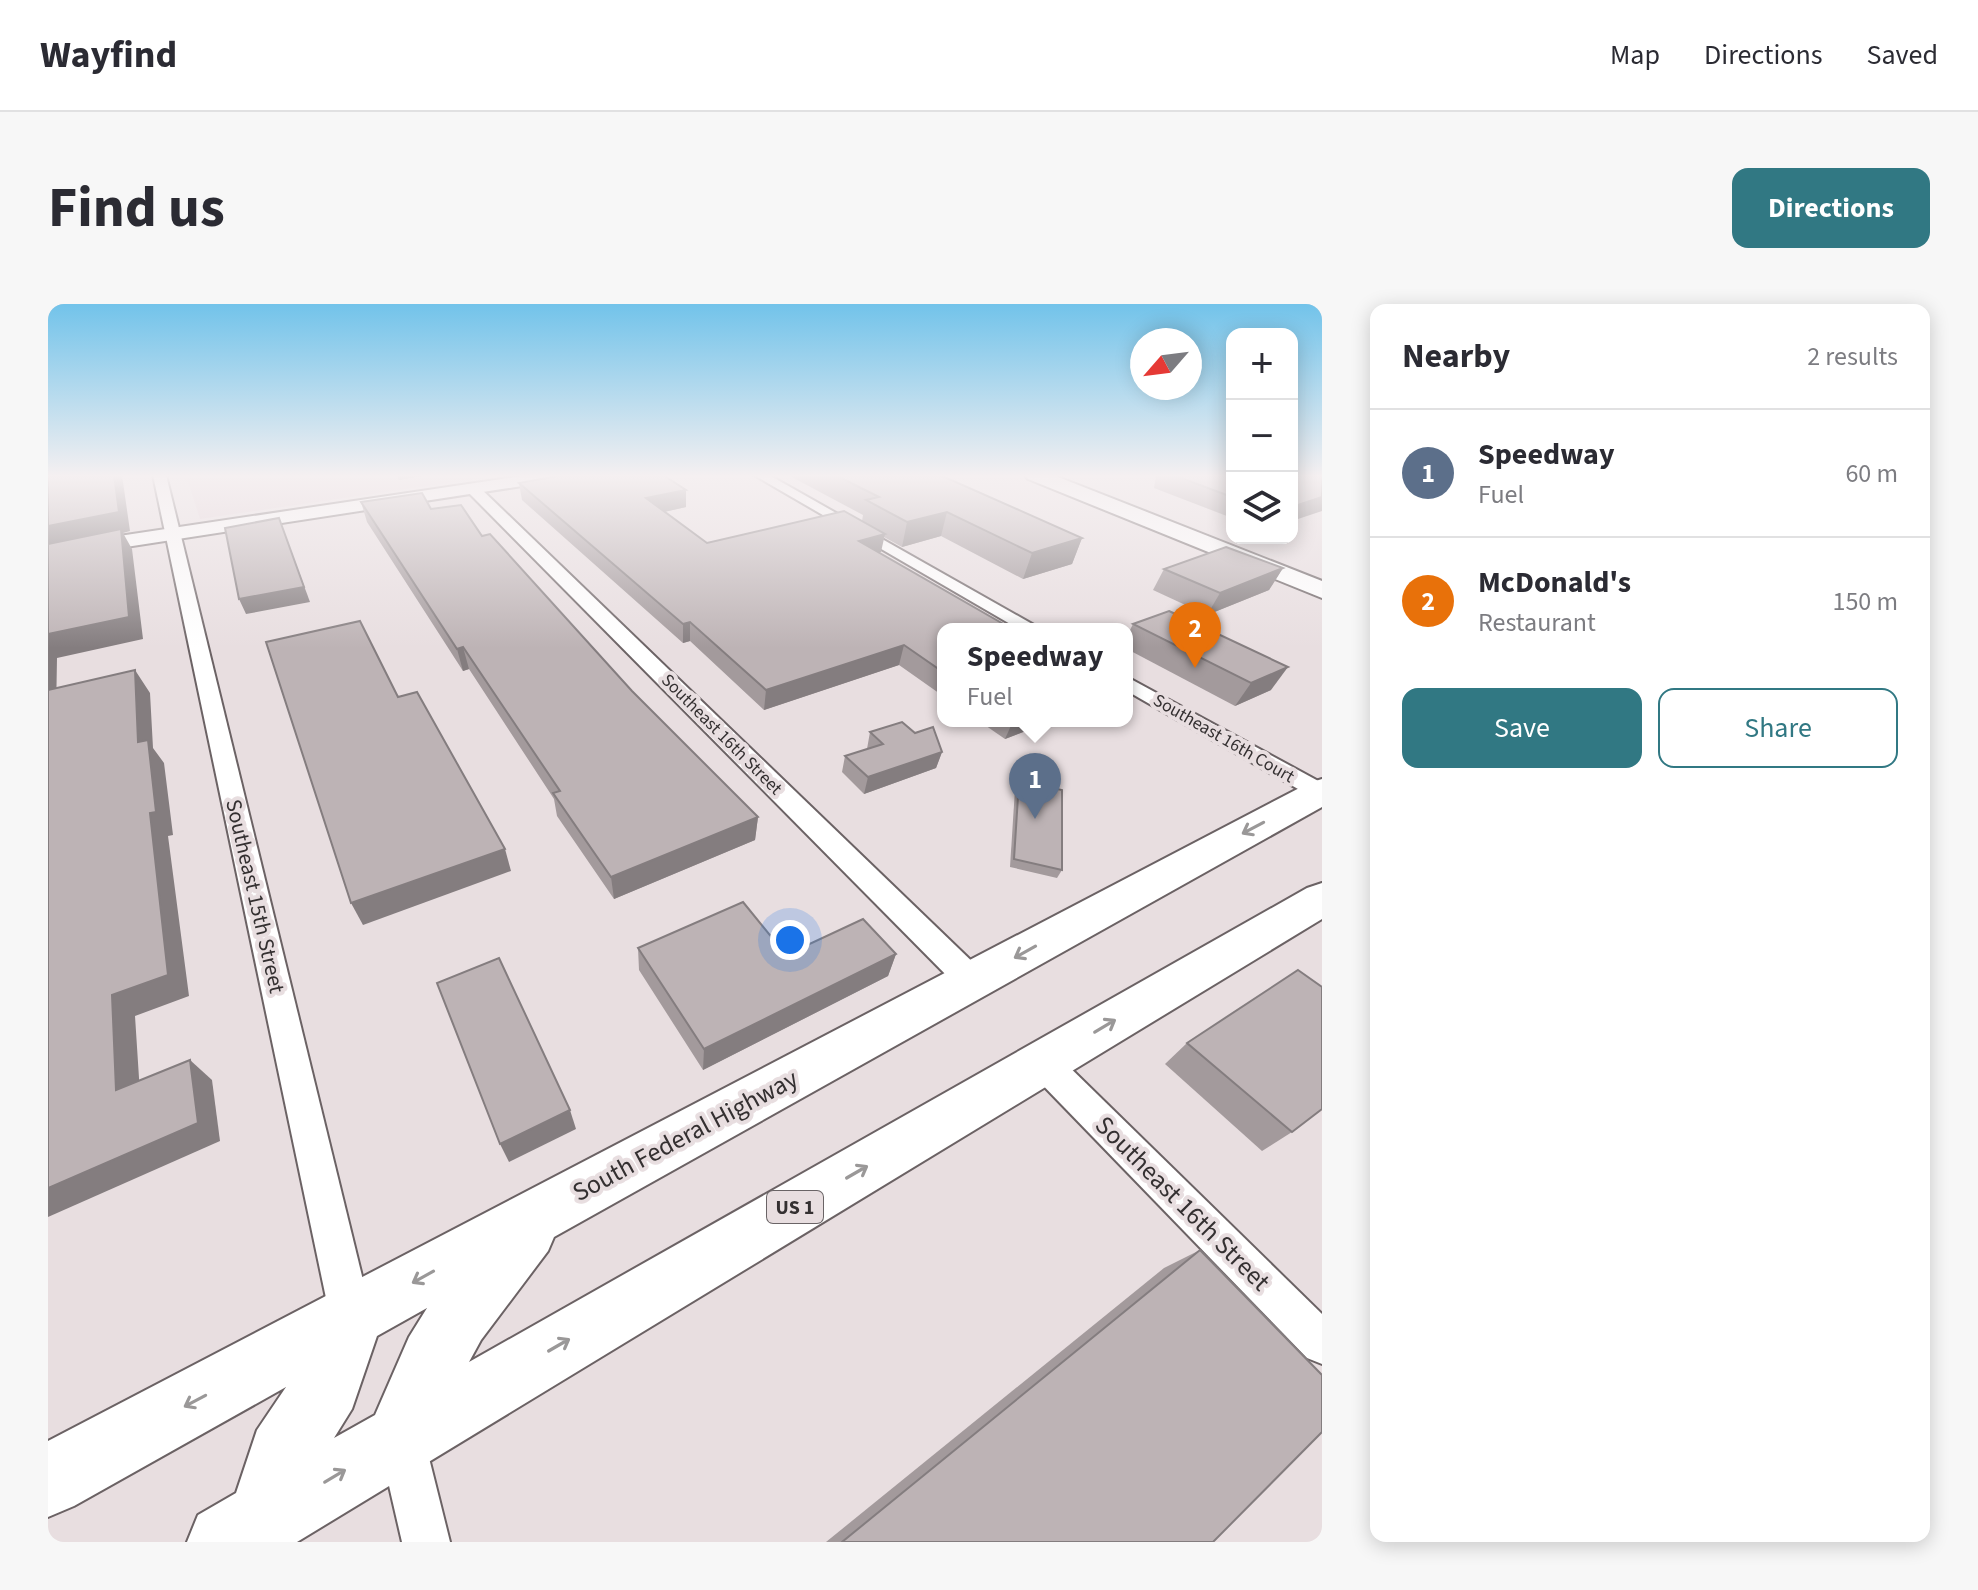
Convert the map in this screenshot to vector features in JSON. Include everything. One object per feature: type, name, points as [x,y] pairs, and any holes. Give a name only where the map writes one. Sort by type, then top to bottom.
[{"type":"main road","points":[[1179,533],[1322,590]]},
{"type":"main road","points":[[1257,544],[1322,569]]},
{"type":"main road","name":"South Federal Highway","points":[[48,1480],[1321,792]]},
{"type":"main road","name":"US 1","points":[[247,1529],[1322,899]]},
{"type":"main road","points":[[401,1437],[433,1361],[458,1317],[541,1213]]},
{"type":"main road","points":[[247,1529],[282,1455],[328,1385],[351,1317]]},
{"type":"street","points":[[48,558],[99,545],[173,533]]},
{"type":"street","name":"Southeast 15th Street","points":[[173,533],[351,1317]]},
{"type":"street","name":"Southeast 16th Street","points":[[517,533],[972,981]]},
{"type":"street","points":[[862,533],[1021,623]]},
{"type":"street","name":"Southeast 16th Court","points":[[1133,686],[1321,792]]},
{"type":"street","name":"Southeast 16th Street","points":[[1043,1063],[1322,1343]]},
{"type":"street","points":[[401,1437],[426,1542]]},
{"type":"building","points":[[103,533],[121,533],[129,617],[48,634],[48,544]]},
{"type":"building","points":[[226,533],[284,533],[304,587],[239,599]]},
{"type":"building","points":[[381,533],[490,534],[632,691],[758,817],[611,877],[553,793],[560,791],[463,647],[457,649]]},
{"type":"building","points":[[577,533],[693,533],[707,543],[751,533],[883,533],[885,534],[859,541],[1002,623],[937,623],[937,668],[904,645],[766,690],[690,622],[683,624]]},
{"type":"building","points":[[990,533],[1070,533],[1082,538],[1032,553]]},
{"type":"building","points":[[1226,547],[1283,568],[1220,593],[1164,569]]},
{"type":"building","points":[[1169,611],[1288,667],[1251,683],[1133,624]]},
{"type":"building","points":[[360,621],[398,697],[417,692],[505,849],[351,903],[266,642]]},
{"type":"building","points":[[135,670],[138,742],[148,740],[156,812],[150,813],[168,975],[112,995],[116,1090],[190,1060],[198,1123],[48,1188],[48,690]]},
{"type":"building","points":[[902,722],[915,733],[933,727],[942,752],[868,777],[845,756],[883,744],[870,732]]},
{"type":"building","points":[[1019,781],[1062,790],[1062,870],[1014,859]]},
{"type":"building","points":[[743,902],[786,955],[863,919],[896,954],[704,1049],[638,948]]},
{"type":"building","points":[[499,958],[570,1110],[500,1144],[437,983]]},
{"type":"building","points":[[1298,970],[1322,987],[1322,1109],[1292,1132],[1187,1043]]},
{"type":"building","points":[[1200,1250],[1322,1375],[1322,1432],[1213,1542],[842,1542]]},
{"type":"place","name":"McDonald's","points":[[1195,668]]},
{"type":"place","name":"Speedway","points":[[1035,819]]}]
